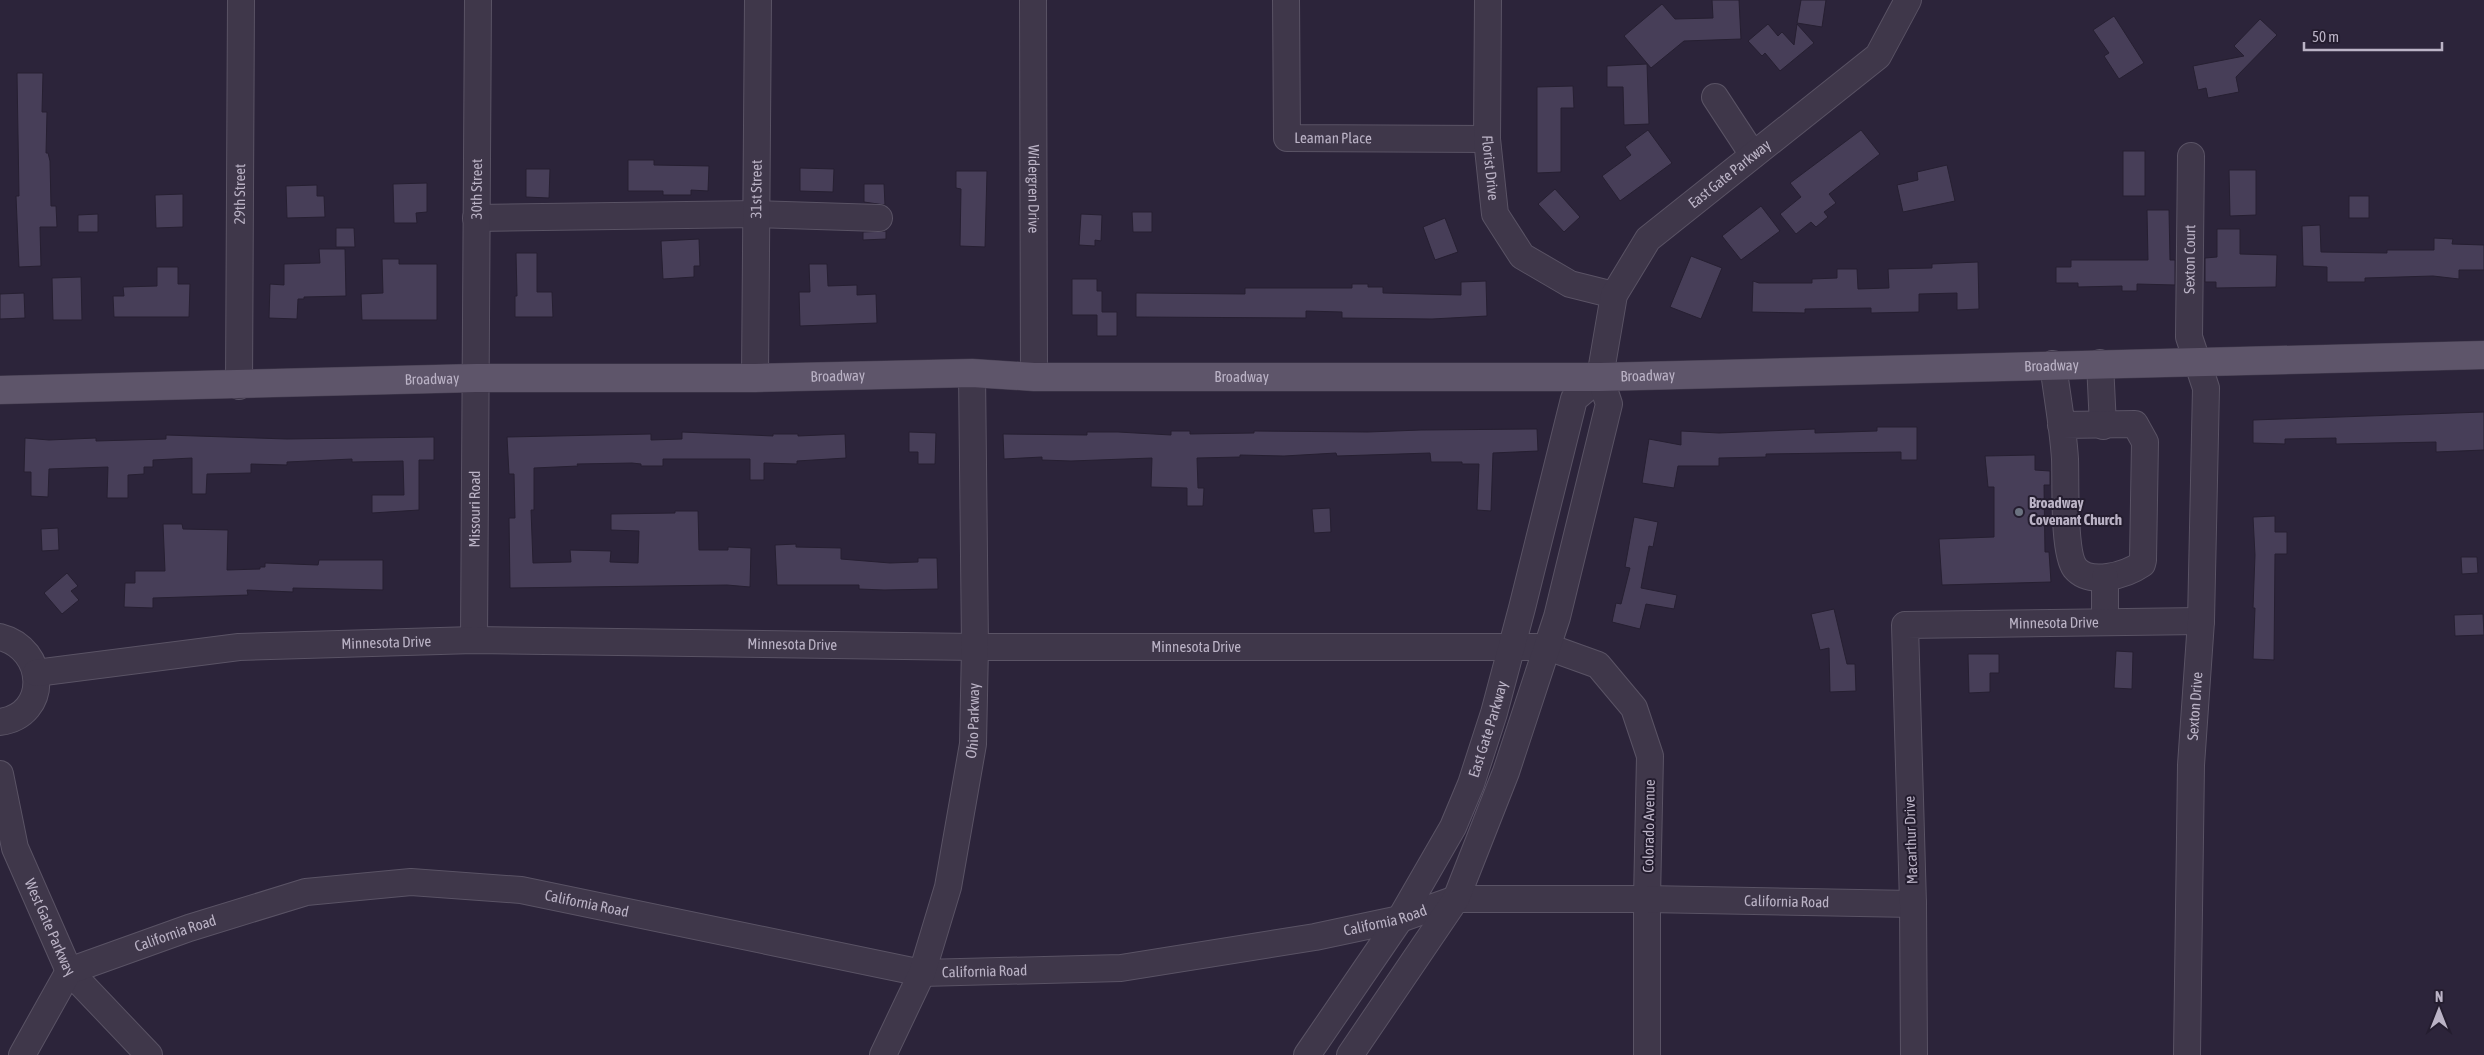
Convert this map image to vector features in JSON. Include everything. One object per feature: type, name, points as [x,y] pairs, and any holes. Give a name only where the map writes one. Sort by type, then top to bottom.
[{"type":"main road","name":"Broadway","points":[[0,390],[239,386],[476,378],[755,378],[972,373],[1034,377],[1600,377],[2196,360],[2484,355]]},
{"type":"street","name":"29th Street","points":[[239,386],[241,0]]},
{"type":"street","name":"30th Street","points":[[476,378],[478,0]]},
{"type":"street","name":"31st Street","points":[[755,378],[758,0]]},
{"type":"street","name":"Widergren Drive","points":[[1033,0],[1034,377]]},
{"type":"street","name":"Leaman Place","points":[[1286,0],[1287,138],[1487,139]]},
{"type":"street","name":"Florist Drive","points":[[1488,0],[1487,139],[1495,214],[1522,256],[1570,284],[1614,295]]},
{"type":"street","name":"East Gate Parkway","points":[[1350,1055],[1456,899],[1506,772],[1548,647],[1609,404],[1600,377],[1614,295],[1648,239],[1878,56],[1908,0]]},
{"type":"street","points":[[1715,98],[1753,155]]},
{"type":"street","name":"Sexton Court","points":[[2191,156],[2188,337],[2196,360]]},
{"type":"street","points":[[476,218],[757,214],[879,218]]},
{"type":"street","name":"Sexton Drive","points":[[2187,1055],[2191,765],[2201,621],[2206,388],[2196,360]]},
{"type":"street","points":[[2100,363],[2103,426]]},
{"type":"street","points":[[2053,364],[2061,425],[2069,552],[2076,568],[2091,577],[2105,578],[2142,564],[2145,442],[2135,424],[2103,426],[2061,425]]},
{"type":"street","name":"Ohio Parkway","points":[[883,1055],[922,973],[948,887],[973,744],[975,647],[972,373]]},
{"type":"street","name":"East Gate Parkway","points":[[1307,1055],[1400,919],[1453,827],[1471,784],[1494,713],[1574,399],[1600,377]]},
{"type":"street","name":"Missouri Road","points":[[474,640],[476,378]]},
{"type":"street","points":[[2105,578],[2105,622]]},
{"type":"street","name":"Minnesota Drive","points":[[1905,625],[2201,621]]},
{"type":"street","name":"Macarthur Drive","points":[[1905,625],[1913,904],[1914,1055]]},
{"type":"street","points":[[0,722],[15,718],[25,709],[33,698],[36,686],[36,673],[32,659],[23,648],[1,630]]},
{"type":"street","name":"Minnesota Drive","points":[[36,673],[239,648],[474,640],[975,647],[1548,647]]},
{"type":"street","name":"Colorado Avenue","points":[[1548,647],[1598,665],[1634,708],[1650,756],[1647,899],[1648,1055]]},
{"type":"street","name":"West Gate Parkway","points":[[0,774],[15,848],[69,971],[149,1055]]},
{"type":"street","name":"California Road","points":[[69,971],[189,928],[306,892],[411,882],[521,890],[922,973],[1121,968],[1316,937],[1400,919],[1456,899],[1647,899],[1913,904]]},
{"type":"street","points":[[22,1055],[69,971]]},
{"type":"building","points":[[1712,0],[1739,0],[1741,39],[1684,41],[1651,68],[1624,36],[1662,4],[1675,19],[1713,18]]},
{"type":"building","points":[[1801,0],[1826,0],[1822,27],[1797,23]]},
{"type":"building","points":[[2114,16],[2144,63],[2119,79],[2104,56],[2109,53],[2093,30]]},
{"type":"building","points":[[2260,19],[2277,35],[2236,77],[2239,92],[2208,98],[2206,88],[2198,90],[2193,66],[2244,56],[2234,46]]},
{"type":"building","points":[[1768,24],[1778,36],[1782,32],[1794,45],[1797,24],[1814,43],[1780,71],[1765,53],[1762,56],[1748,41]]},
{"type":"building","points":[[1647,64],[1649,124],[1624,125],[1623,87],[1607,87],[1607,66]]},
{"type":"building","points":[[17,73],[43,73],[42,112],[47,112],[46,153],[48,153],[50,161],[51,206],[56,206],[57,227],[40,227],[41,266],[19,267],[16,196],[19,196]]},
{"type":"building","points":[[1573,86],[1574,108],[1561,108],[1561,172],[1537,173],[1537,87]]},
{"type":"building","points":[[1648,130],[1672,163],[1620,201],[1602,176],[1631,155],[1625,147]]},
{"type":"building","points":[[1861,130],[1880,154],[1829,194],[1836,203],[1824,212],[1828,217],[1816,227],[1811,222],[1796,234],[1780,214],[1801,197],[1790,183]]},
{"type":"building","points":[[2123,151],[2145,151],[2145,196],[2123,196]]},
{"type":"building","points":[[628,160],[654,160],[654,165],[709,166],[708,191],[691,190],[691,195],[663,195],[663,191],[628,191]]},
{"type":"building","points":[[1947,165],[1955,201],[1903,212],[1897,185],[1918,180],[1917,172]]},
{"type":"building","points":[[800,168],[834,169],[833,192],[800,191]]},
{"type":"building","points":[[526,169],[550,169],[549,198],[526,197]]},
{"type":"building","points":[[2229,170],[2256,170],[2256,215],[2230,216]]},
{"type":"building","points":[[956,171],[987,171],[985,247],[960,246],[961,189],[956,188]]},
{"type":"building","points":[[427,183],[427,212],[416,213],[417,223],[394,223],[393,184]]},
{"type":"building","points":[[864,184],[884,184],[885,205],[864,202]]},
{"type":"building","points":[[317,185],[317,196],[324,196],[325,217],[287,218],[286,186]]},
{"type":"building","points":[[1555,189],[1580,217],[1564,232],[1538,204]]},
{"type":"building","points":[[183,194],[183,227],[156,228],[155,195]]},
{"type":"building","points":[[2349,196],[2369,196],[2369,218],[2349,218]]},
{"type":"building","points":[[1761,206],[1780,231],[1741,260],[1722,236]]},
{"type":"building","points":[[2147,210],[2169,210],[2170,260],[2175,260],[2175,285],[2137,284],[2137,291],[2122,291],[2122,286],[2078,287],[2078,283],[2056,283],[2056,267],[2071,267],[2071,260],[2148,260]]},
{"type":"building","points":[[1132,212],[1152,212],[1152,232],[1133,232]]},
{"type":"building","points":[[98,214],[98,232],[78,232],[78,215]]},
{"type":"building","points":[[1081,214],[1102,215],[1101,241],[1095,240],[1095,246],[1079,245]]},
{"type":"building","points":[[1445,218],[1458,252],[1435,260],[1423,227]]},
{"type":"building","points":[[2320,225],[2321,252],[2387,253],[2387,250],[2434,250],[2434,238],[2453,239],[2452,244],[2484,245],[2484,270],[2459,270],[2459,279],[2433,276],[2365,278],[2365,282],[2327,282],[2327,267],[2303,266],[2302,226]]},
{"type":"building","points":[[336,228],[354,228],[355,247],[336,247]]},
{"type":"building","points":[[2217,229],[2240,229],[2240,254],[2277,255],[2276,287],[2216,288],[2216,282],[2205,282],[2205,258],[2217,257]]},
{"type":"building","points":[[886,231],[886,239],[863,240],[863,232]]},
{"type":"building","points":[[699,239],[700,266],[694,266],[694,277],[663,279],[661,241]]},
{"type":"building","points":[[319,249],[345,249],[346,296],[304,297],[304,299],[298,299],[297,319],[269,318],[270,284],[284,285],[284,264],[320,263]]},
{"type":"building","points":[[516,253],[537,253],[537,292],[552,292],[553,317],[515,317],[515,296],[517,296]]},
{"type":"building","points":[[1691,256],[1722,268],[1701,319],[1670,307]]},
{"type":"building","points":[[382,259],[399,259],[399,264],[437,264],[437,320],[362,320],[361,294],[383,293]]},
{"type":"building","points":[[1978,262],[1979,309],[1957,310],[1957,293],[1919,294],[1919,312],[1871,313],[1871,308],[1805,309],[1805,313],[1752,312],[1753,281],[1759,283],[1812,283],[1812,279],[1837,278],[1837,269],[1857,269],[1858,289],[1889,288],[1888,269],[1932,268],[1932,264]]},
{"type":"building","points":[[809,264],[827,264],[828,286],[857,285],[857,295],[876,294],[877,323],[800,326],[799,292],[810,292]]},
{"type":"building","points":[[157,267],[178,267],[178,284],[190,284],[189,317],[114,317],[113,296],[124,296],[123,287],[157,286]]},
{"type":"building","points":[[81,277],[82,320],[53,320],[52,278]]},
{"type":"building","points":[[1072,279],[1097,279],[1097,291],[1102,291],[1102,312],[1117,312],[1117,336],[1097,336],[1097,315],[1072,315]]},
{"type":"building","points":[[1486,281],[1487,316],[1432,319],[1342,318],[1342,312],[1306,311],[1306,318],[1136,317],[1136,293],[1245,294],[1245,288],[1352,288],[1352,284],[1368,284],[1368,287],[1383,287],[1383,293],[1461,295],[1461,282]]},
{"type":"building","points":[[24,293],[25,318],[0,319],[0,294]]},
{"type":"building","points":[[2484,412],[2484,450],[2436,452],[2436,442],[2336,444],[2336,438],[2285,439],[2285,444],[2253,443],[2253,420]]},
{"type":"building","points":[[1877,427],[1917,427],[1917,460],[1901,460],[1901,452],[1766,454],[1766,457],[1719,458],[1719,466],[1678,466],[1674,488],[1642,483],[1649,439],[1681,445],[1681,431],[1719,433],[1815,429],[1815,433],[1877,431]]},
{"type":"building","points":[[1537,429],[1538,451],[1493,453],[1491,511],[1477,510],[1479,464],[1431,462],[1430,453],[1337,456],[1336,453],[1284,456],[1240,455],[1240,457],[1197,458],[1198,488],[1204,488],[1203,506],[1187,506],[1187,488],[1151,487],[1152,458],[1071,461],[1042,460],[1042,457],[1004,459],[1003,434],[1087,435],[1087,432],[1118,432],[1171,435],[1171,431],[1190,431],[1190,434],[1254,433],[1254,431],[1368,432]]},
{"type":"building","points":[[682,432],[773,436],[773,434],[798,434],[798,436],[845,434],[846,458],[797,461],[797,464],[764,463],[764,480],[750,480],[750,459],[663,459],[663,466],[641,466],[641,464],[632,463],[577,464],[578,466],[534,468],[534,510],[531,510],[533,563],[571,562],[570,550],[611,551],[610,562],[638,563],[639,531],[611,530],[611,514],[698,511],[699,550],[728,550],[728,547],[751,548],[750,587],[727,585],[510,588],[509,518],[515,518],[514,474],[509,474],[507,437],[651,434],[651,440],[682,439]]},
{"type":"building","points":[[909,432],[936,433],[935,464],[918,464],[918,452],[909,452]]},
{"type":"building","points":[[166,435],[287,439],[434,437],[434,460],[419,460],[419,510],[372,513],[372,495],[404,495],[403,461],[352,462],[352,459],[287,462],[287,465],[251,464],[251,473],[207,474],[206,494],[192,494],[192,458],[153,460],[153,467],[144,467],[144,474],[128,475],[128,498],[107,498],[108,467],[49,469],[48,497],[31,496],[31,472],[24,472],[25,438],[49,440],[96,438],[96,441],[166,439]]},
{"type":"building","name":"Broadway Covenant Church","points":[[2035,455],[2035,470],[2050,471],[2050,485],[2044,485],[2045,552],[2049,552],[2051,582],[1942,585],[1939,539],[1994,537],[1994,487],[1988,487],[1985,456]]},
{"type":"building","points":[[1330,508],[1331,532],[1314,533],[1312,509]]},
{"type":"building","points":[[2275,516],[2275,532],[2287,532],[2287,554],[2275,554],[2274,660],[2253,659],[2255,555],[2253,517]]},
{"type":"building","points":[[1634,517],[1658,522],[1653,547],[1649,546],[1641,588],[1677,595],[1674,609],[1646,604],[1640,629],[1612,622],[1616,603],[1621,604],[1630,568],[1625,567]]},
{"type":"building","points":[[163,524],[182,524],[183,529],[228,530],[227,570],[260,569],[260,567],[265,567],[265,563],[318,565],[319,560],[383,560],[383,590],[293,588],[293,592],[247,590],[248,595],[153,598],[153,608],[124,607],[125,583],[135,583],[135,571],[165,571]]},
{"type":"building","points":[[58,528],[59,550],[42,551],[41,529]]},
{"type":"building","points":[[796,544],[796,547],[841,548],[841,559],[890,563],[918,562],[918,558],[937,558],[938,589],[884,590],[859,589],[859,585],[777,585],[775,545]]},
{"type":"building","points":[[2461,557],[2477,557],[2478,573],[2462,574]]},
{"type":"building","points":[[67,573],[78,586],[71,591],[79,600],[62,614],[44,593]]},
{"type":"building","points":[[1834,609],[1847,664],[1855,664],[1856,691],[1830,692],[1829,648],[1820,650],[1811,614]]},
{"type":"building","points":[[2483,614],[2484,635],[2455,636],[2454,615]]},
{"type":"building","points":[[2116,651],[2133,652],[2132,689],[2114,688]]},
{"type":"building","points":[[1968,654],[1999,654],[1999,673],[1990,673],[1990,692],[1969,693]]},
{"type":"place","name":"Broadway Covenant Church","points":[[2019,512]]}]
